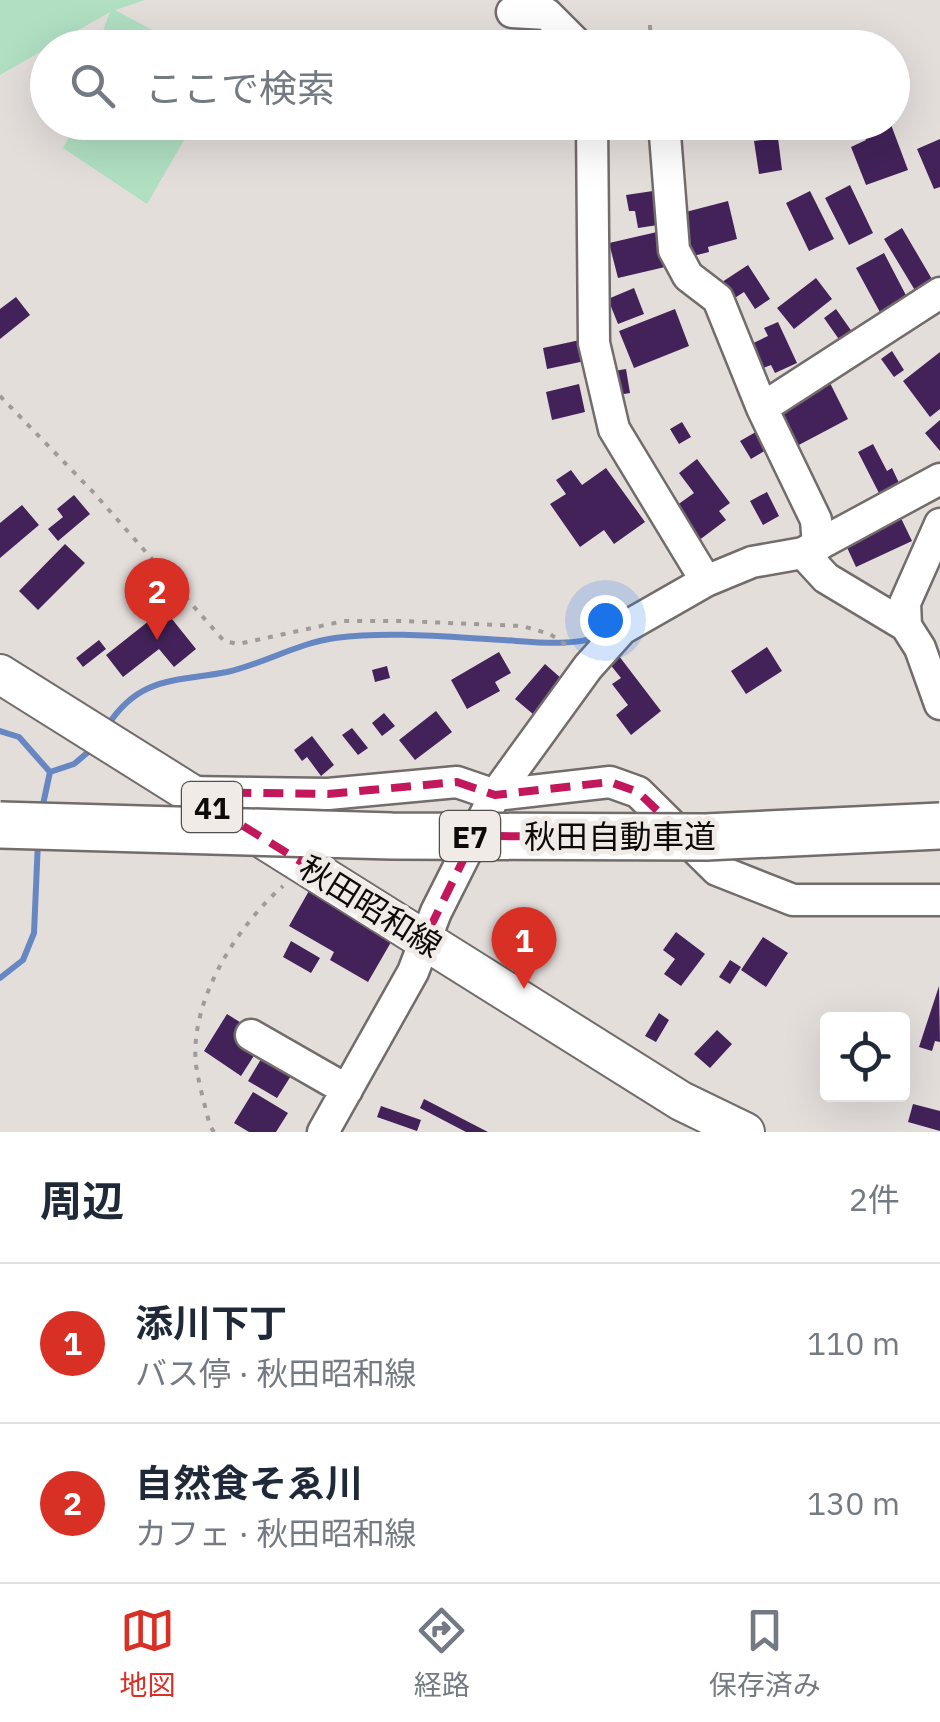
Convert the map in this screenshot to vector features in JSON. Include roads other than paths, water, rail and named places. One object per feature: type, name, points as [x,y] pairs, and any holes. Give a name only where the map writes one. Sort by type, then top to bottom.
[{"type":"highway","name":"秋田自動車道","points":[[0,825],[392,836],[706,838],[940,826]]},
{"type":"main road","name":"秋田昭和線","points":[[0,674],[681,1101],[745,1132]]},
{"type":"street","points":[[512,12],[548,14],[564,30]]},
{"type":"street","points":[[592,140],[594,343],[614,429],[704,578]]},
{"type":"street","points":[[665,140],[674,250],[688,276],[718,299],[826,578],[906,626],[920,648],[940,704]]},
{"type":"street","points":[[762,408],[940,293]]},
{"type":"street","points":[[323,1132],[414,972],[425,938],[495,795],[588,668],[622,630],[704,578],[814,541],[940,479]]},
{"type":"street","points":[[906,626],[905,603],[940,524]]},
{"type":"street","points":[[188,792],[328,794],[458,782],[495,795],[610,782],[638,792],[716,870],[772,894],[793,900],[940,900]]},
{"type":"street","points":[[251,1035],[347,1090]]},
{"type":"waterway","points":[[108,725],[120,709],[146,689],[227,672],[335,638],[398,635],[552,643],[601,636]]},
{"type":"waterway","points":[[0,731],[19,737],[50,772],[42,809]]},
{"type":"waterway","points":[[50,772],[74,764],[93,748]]},
{"type":"waterway","points":[[0,978],[23,960],[34,933],[38,841]]},
{"type":"place","name":"自然食そゑ川","points":[[157,640]]},
{"type":"place","name":"添川下丁","points":[[524,989]]}]
